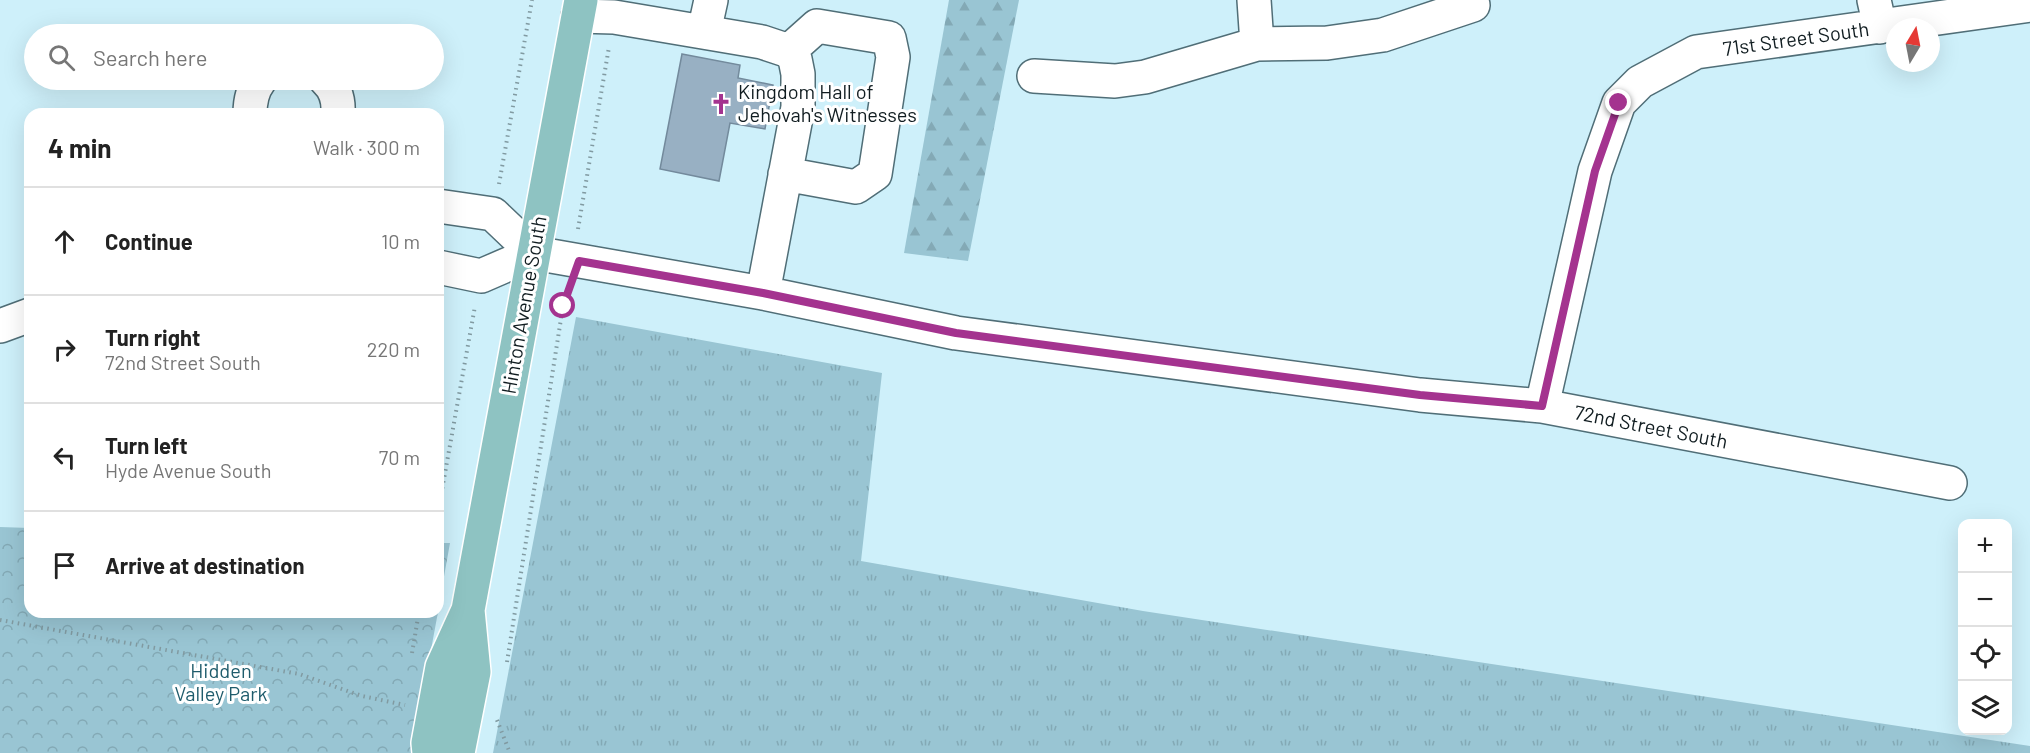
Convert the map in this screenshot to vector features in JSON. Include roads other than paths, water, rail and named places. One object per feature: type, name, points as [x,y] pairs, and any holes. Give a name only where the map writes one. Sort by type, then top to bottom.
[{"type":"main road","name":"Hinton Avenue South","points":[[429,753],[428,743],[442,667],[468,610],[579,8]]},
{"type":"main road","name":"Hinton Avenue South","points":[[458,753],[474,672],[468,610]]},
{"type":"street","points":[[704,32],[711,0]]},
{"type":"street","points":[[1254,0],[1257,44]]},
{"type":"street","points":[[1034,76],[1115,81],[1145,77],[1257,44],[1327,43],[1383,35],[1473,5]]},
{"type":"street","name":"71st Street South","points":[[1542,406],[1595,171],[1619,103],[1640,82],[1696,52],[1877,14],[2030,5]]},
{"type":"street","points":[[579,8],[614,17],[762,42],[789,51],[795,59],[798,74],[798,107],[763,293]]},
{"type":"street","points":[[785,174],[856,187],[875,174],[893,57],[889,38],[819,13],[789,51]]},
{"type":"street","points":[[250,108],[254,90]]},
{"type":"street","points":[[335,90],[338,108]]},
{"type":"street","points":[[444,207],[493,214],[534,253],[481,276],[444,268]]},
{"type":"street","name":"72nd Street South","points":[[534,253],[763,293],[956,333],[1420,395],[1542,406],[1950,483]]},
{"type":"street","points":[[0,326],[24,317]]},
{"type":"place","name":"Kingdom Hall of Jehovah's Witnesses","points":[[721,104]]},
{"type":"park label","name":"Hidden Valley Park","points":[[221,682]]}]
